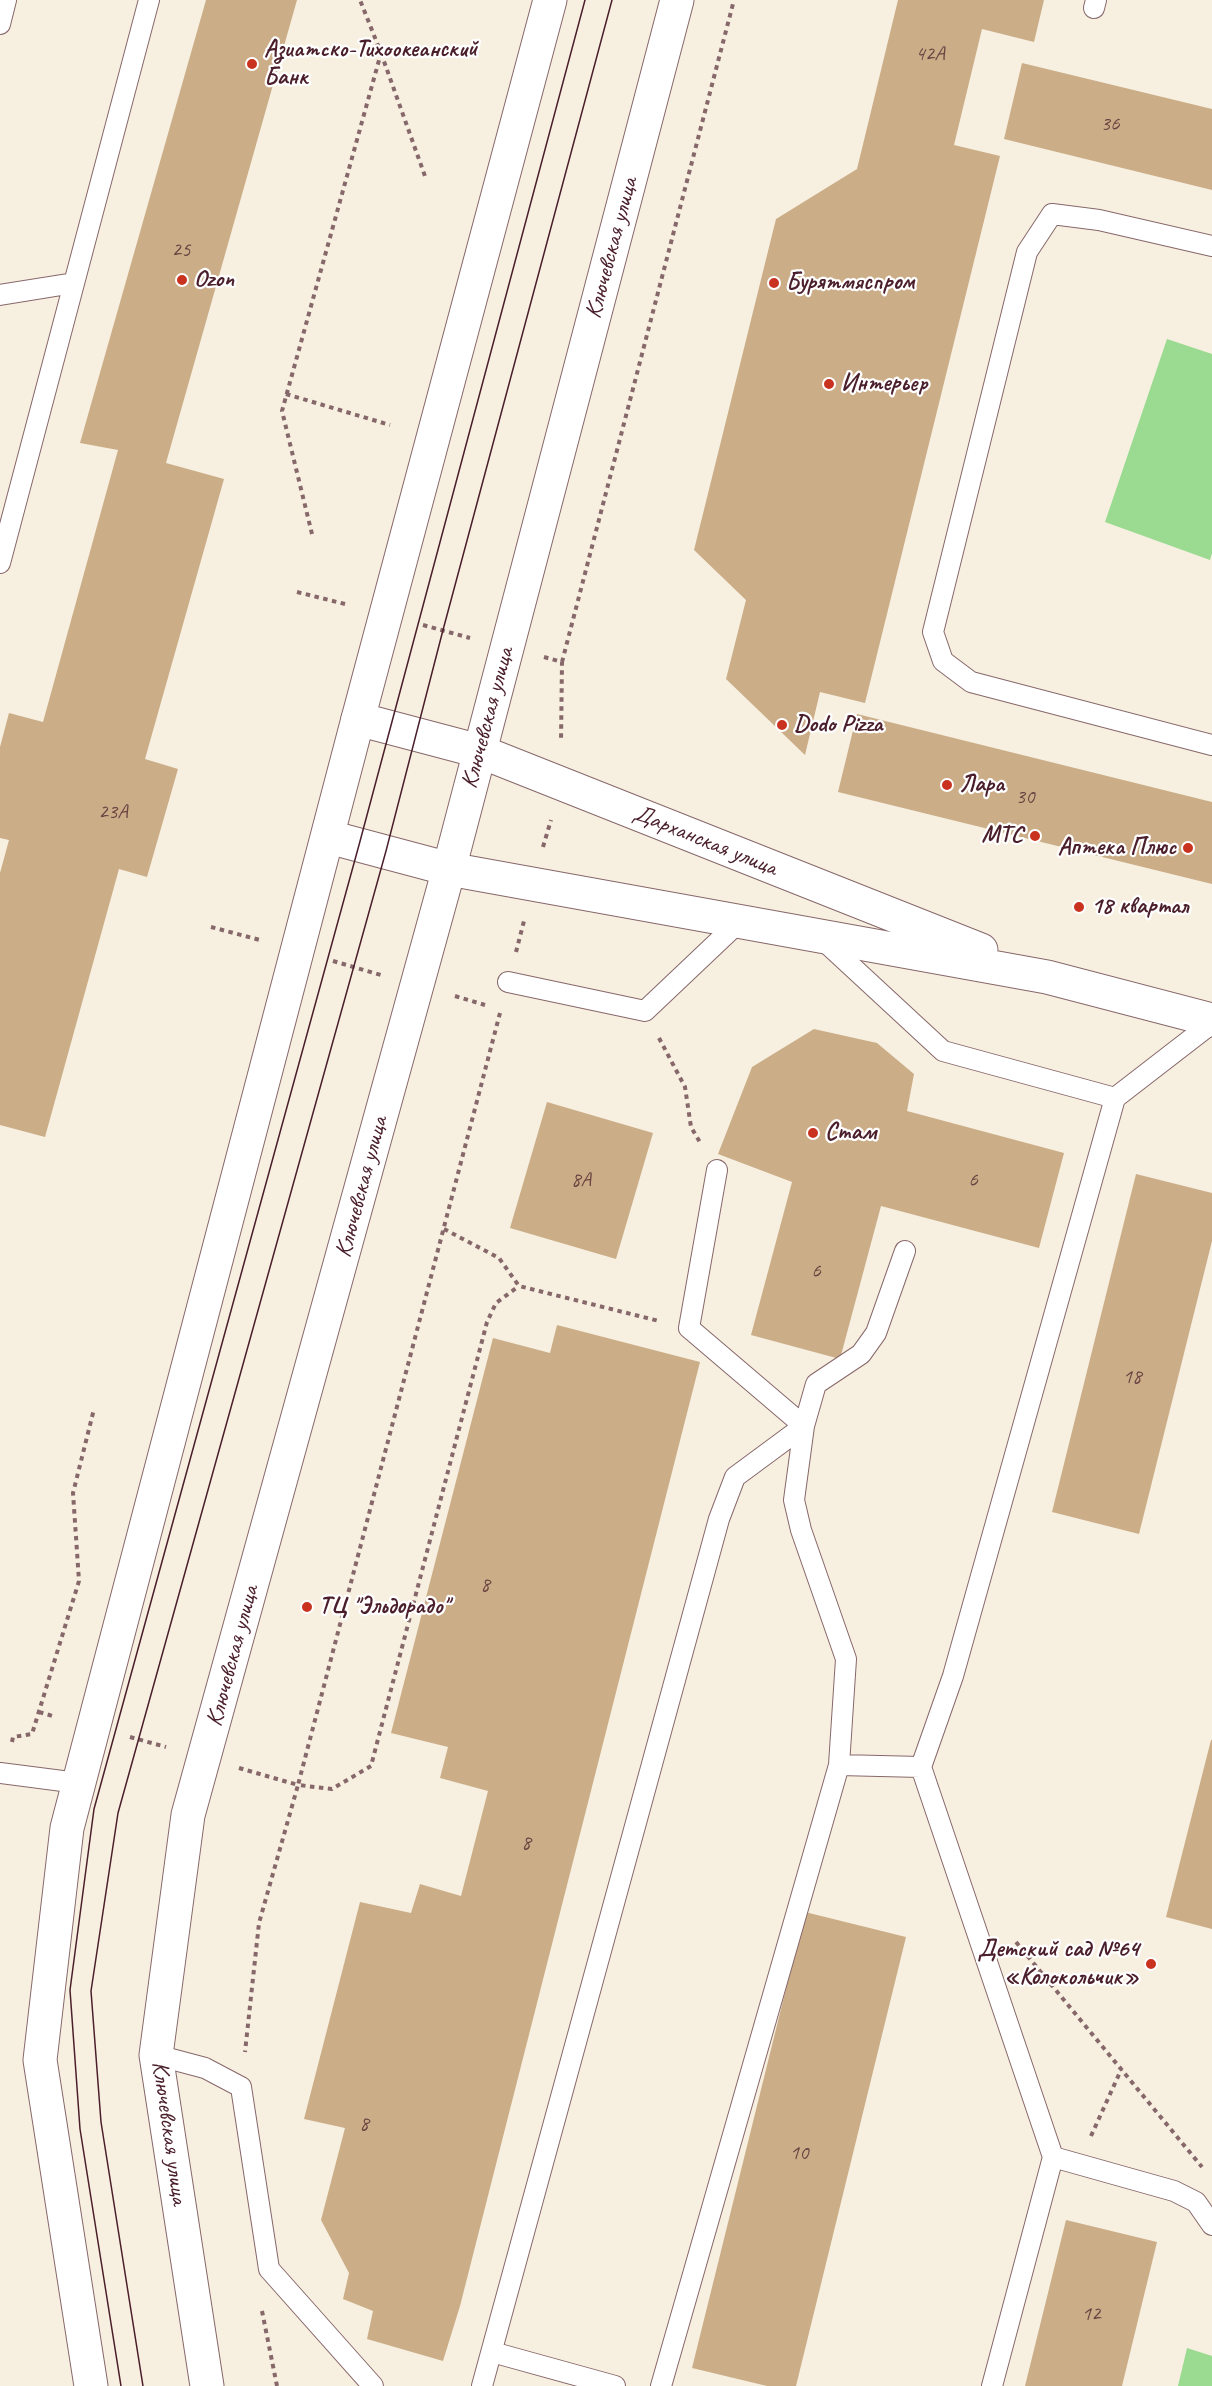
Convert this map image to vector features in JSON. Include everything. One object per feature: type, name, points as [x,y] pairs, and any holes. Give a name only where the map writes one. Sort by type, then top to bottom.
[{"type":"main road","points":[[91,2386],[40,2060],[67,1828],[329,837],[358,719],[550,0]]},
{"type":"main road","name":"Ключевская улица","points":[[207,2386],[156,2055],[188,1815],[449,868],[677,0]]},
{"type":"main road","name":"Дарханская улица","points":[[358,719],[479,751],[1047,977]]},
{"type":"main road","name":"Дарханская улица","points":[[329,837],[449,868],[1047,977],[1212,1021]]},
{"type":"lane","points":[[0,24],[6,0]]},
{"type":"lane","points":[[0,563],[149,0]]},
{"type":"lane","points":[[1212,246],[1099,220],[1052,214],[1027,252],[933,632],[943,661],[970,682],[1212,745]]},
{"type":"lane","points":[[0,295],[74,283]]},
{"type":"lane","points":[[507,982],[645,1011],[740,921]]},
{"type":"lane","points":[[819,936],[943,1051],[1114,1098]]},
{"type":"lane","points":[[992,2386],[1053,2157],[921,1767],[953,1676],[1114,1098],[1212,1021]]},
{"type":"lane","points":[[717,1170],[689,1328],[804,1426]]},
{"type":"lane","points":[[662,2386],[839,1765],[846,1659],[801,1530],[794,1500],[804,1426],[816,1384],[861,1354],[876,1333],[905,1251]]},
{"type":"lane","points":[[482,2386],[719,1519],[735,1477],[804,1426]]},
{"type":"lane","points":[[839,1765],[921,1767]]},
{"type":"lane","points":[[2,1773],[78,1782]]},
{"type":"lane","points":[[156,2055],[205,2068],[241,2087],[268,2269],[373,2386]]},
{"type":"lane","points":[[1053,2157],[1174,2191],[1196,2202],[1212,2225]]},
{"type":"lane","points":[[492,2352],[615,2386]]},
{"type":"path","points":[[360,0],[426,179]]},
{"type":"path","points":[[562,662],[734,0]]},
{"type":"path","points":[[312,534],[282,411],[381,53]]},
{"type":"path","points":[[286,394],[390,425]]},
{"type":"path","points":[[211,927],[501,1010]]},
{"type":"path","points":[[507,982],[298,1785],[332,1789],[372,1766],[487,1322],[496,1303],[519,1286]]},
{"type":"path","points":[[645,1011],[685,1086],[691,1127],[717,1170]]},
{"type":"path","points":[[443,1229],[499,1258],[519,1286],[689,1328]]},
{"type":"path","points":[[2,1773],[13,1737],[33,1734],[79,1581],[73,1493],[94,1408]]},
{"type":"path","points":[[1008,1933],[1204,2170]]},
{"type":"path","points":[[1079,2164],[1121,2070]]},
{"type":"path","points":[[268,2269],[260,2302],[277,2386]]},
{"type":"green space","points":[[1167,339],[1212,354],[1212,553],[1210,560],[1105,522]]},
{"type":"green space","points":[[1187,2348],[1212,2356],[1212,2386],[1178,2386]]},
{"type":"building","points":[[206,0],[297,0],[166,463],[224,479],[145,759],[178,769],[147,877],[119,869],[45,1137],[0,1125],[0,873],[9,840],[0,838],[0,747],[9,713],[43,722],[118,450],[80,443]]},
{"type":"building","points":[[898,0],[1044,0],[1034,42],[982,29],[954,145],[1000,156],[865,703],[820,692],[805,755],[726,679],[746,600],[694,550],[776,219],[857,169]]},
{"type":"building","points":[[1022,63],[1212,109],[1212,190],[1004,139]]},
{"type":"building","points":[[857,714],[1212,802],[1212,884],[838,792]]},
{"type":"building","points":[[814,1029],[877,1043],[914,1074],[907,1111],[1064,1153],[1039,1248],[881,1206],[840,1359],[751,1335],[792,1182],[718,1154],[752,1067]]},
{"type":"building","points":[[547,1102],[653,1133],[616,1259],[510,1228]]},
{"type":"building","points":[[1136,1174],[1212,1193],[1212,1241],[1139,1534],[1052,1512]]},
{"type":"building","points":[[557,1325],[700,1362],[460,2306],[443,2361],[367,2339],[373,2311],[343,2299],[349,2273],[321,2220],[345,2128],[304,2119],[360,1902],[411,1913],[420,1884],[461,1896],[488,1791],[440,1778],[448,1747],[391,1733],[493,1338],[550,1353]]},
{"type":"building","points":[[1212,1740],[1212,1929],[1166,1917]]},
{"type":"building","points":[[805,1912],[906,1937],[796,2386],[767,2386],[692,2368]]},
{"type":"building","points":[[1066,2220],[1157,2242],[1122,2386],[1025,2386]]},
{"type":"tram line","points":[[121,2386],[80,2129],[70,1990],[94,1809],[359,845],[585,0]]},
{"type":"tram line","points":[[143,2386],[101,2122],[91,1991],[118,1813],[386,851],[612,0]]},
{"type":"place","name":"Азиатско-Тихоокеанский Банк","points":[[252,64]]},
{"type":"place","name":"Ozon","points":[[182,280]]},
{"type":"place","name":"Бурятмяспром","points":[[774,283]]},
{"type":"place","name":"Интерьер","points":[[829,384]]},
{"type":"place","name":"Dodo Pizza","points":[[782,725]]},
{"type":"place","name":"Лара","points":[[947,785]]},
{"type":"place","name":"МТС","points":[[1035,836]]},
{"type":"place","name":"Аптека Плюс","points":[[1188,848]]},
{"type":"place","name":"18 квартал","points":[[1079,907]]},
{"type":"place","name":"Стам","points":[[813,1133]]},
{"type":"place","name":"ТЦ \"Эльдорадо\"","points":[[307,1607]]},
{"type":"place","name":"Детский сад №64 «Колокольчик»","points":[[1151,1964]]}]
